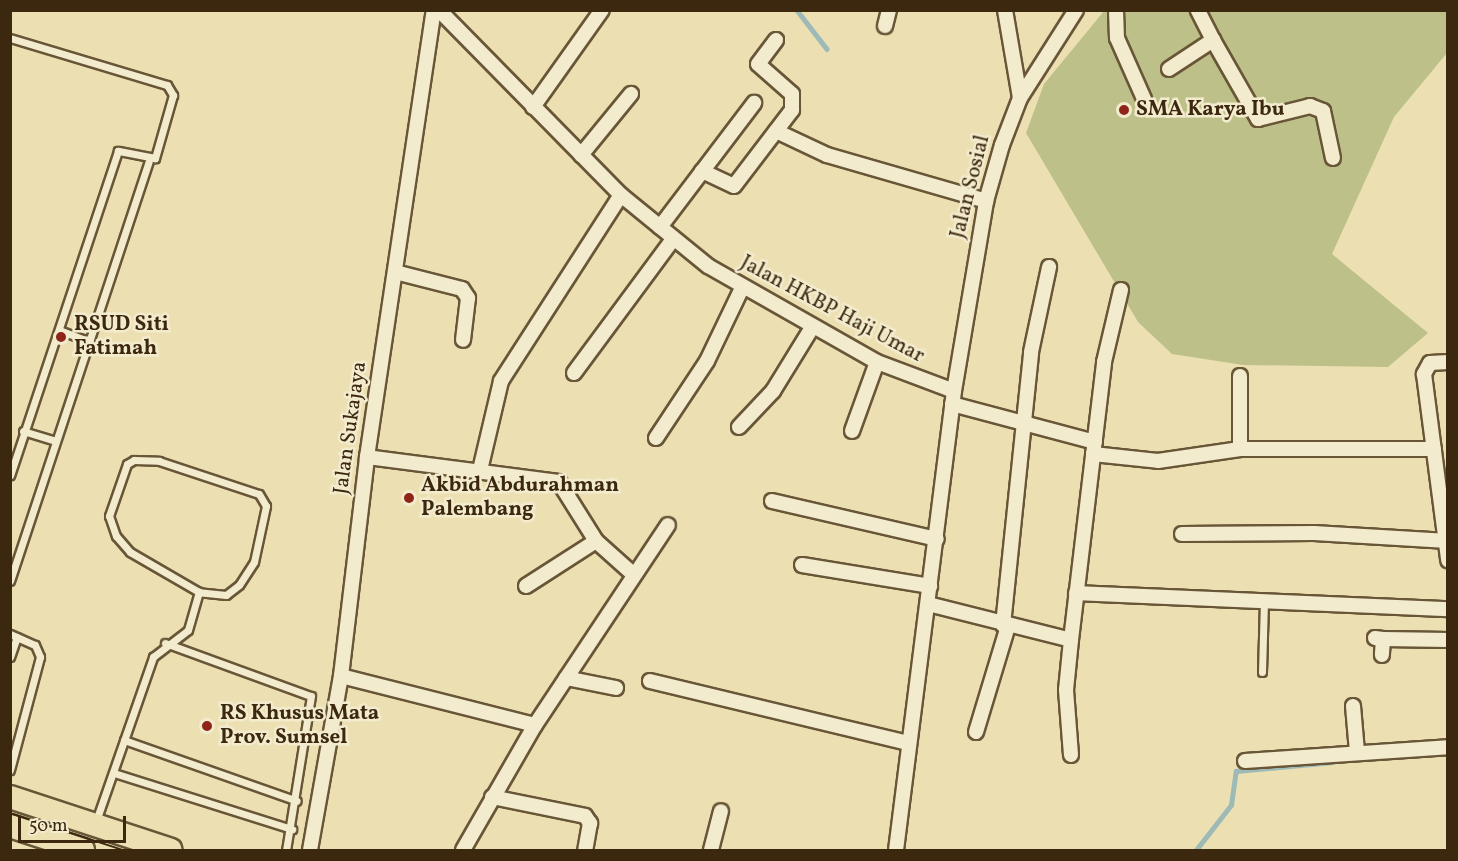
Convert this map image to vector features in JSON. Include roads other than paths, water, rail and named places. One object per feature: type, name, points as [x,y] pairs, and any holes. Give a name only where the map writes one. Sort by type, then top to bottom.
[{"type":"highway","points":[[10,797],[171,850]]},
{"type":"highway","points":[[14,832],[83,850]]},
{"type":"street","name":"Jalan Sukajaya","points":[[310,850],[341,676],[367,457],[434,10]]},
{"type":"street","name":"Jalan HKBP Haji Umar","points":[[439,10],[621,195],[673,239],[742,288],[877,362],[953,398]]},
{"type":"street","points":[[533,107],[602,10]]},
{"type":"street","points":[[885,26],[889,10]]},
{"type":"street","points":[[1005,10],[1020,99]]},
{"type":"street","name":"Jalan Sosial","points":[[953,398],[987,201],[1020,99],[1076,10]]},
{"type":"street","points":[[1116,10],[1117,38],[1144,99]]},
{"type":"street","points":[[1198,10],[1258,119],[1310,106],[1323,111],[1333,158]]},
{"type":"street","points":[[702,171],[732,188],[776,131],[795,102],[758,64],[776,40]]},
{"type":"street","points":[[1169,69],[1213,40]]},
{"type":"street","points":[[581,155],[631,94]]},
{"type":"street","points":[[660,227],[754,103]]},
{"type":"street","points":[[776,131],[827,155],[987,201]]},
{"type":"street","points":[[480,470],[501,381],[621,195]]},
{"type":"street","points":[[574,373],[673,239]]},
{"type":"street","points":[[976,732],[1005,625],[1023,422],[1049,267]]},
{"type":"street","points":[[395,272],[462,289],[468,298],[463,340]]},
{"type":"street","points":[[656,438],[707,361],[742,288]]},
{"type":"street","points":[[1071,755],[1071,640],[1076,593],[1094,448],[1121,290]]},
{"type":"street","points":[[739,427],[773,391],[813,326]]},
{"type":"street","points":[[852,431],[877,362]]},
{"type":"street","points":[[1448,362],[1430,363],[1424,370],[1448,560]]},
{"type":"street","points":[[1240,376],[1240,449]]},
{"type":"street","points":[[896,850],[953,398],[1094,448],[1158,461],[1240,449],[1434,449]]},
{"type":"street","points":[[367,457],[480,470],[564,485],[596,541],[634,575]]},
{"type":"street","points":[[772,501],[937,539]]},
{"type":"street","points":[[463,850],[535,725],[668,525]]},
{"type":"street","points":[[1182,534],[1314,533],[1447,541]]},
{"type":"street","points":[[525,586],[596,541]]},
{"type":"street","points":[[802,565],[930,586]]},
{"type":"street","points":[[1076,593],[1448,609]]},
{"type":"street","points":[[928,604],[1071,640]]},
{"type":"street","points":[[1382,655],[1379,639],[1448,640]]},
{"type":"street","points":[[341,676],[535,725]]},
{"type":"street","points":[[566,678],[616,688]]},
{"type":"street","points":[[650,681],[909,743]]},
{"type":"street","points":[[1353,706],[1357,752]]},
{"type":"street","points":[[1245,761],[1448,747]]},
{"type":"street","points":[[492,797],[585,816],[590,824],[585,850]]},
{"type":"street","points":[[711,850],[721,811]]},
{"type":"lane","points":[[10,38],[167,85],[173,95],[155,158],[149,161],[118,151],[59,330],[23,430],[10,475]]},
{"type":"lane","points":[[10,582],[149,161]]},
{"type":"lane","points":[[59,330],[90,342]]},
{"type":"lane","points":[[23,430],[56,441]]},
{"type":"lane","points":[[134,460],[159,460],[252,489],[263,499],[250,571],[226,595],[199,592],[130,552],[116,536],[109,516],[126,464],[134,460]]},
{"type":"lane","points":[[94,825],[114,773],[148,669],[165,643],[188,630],[199,592]]},
{"type":"lane","points":[[1262,672],[1264,602]]},
{"type":"lane","points":[[10,657],[14,635],[35,645],[40,657],[10,770]]},
{"type":"lane","points":[[165,643],[308,691],[313,702],[292,829],[286,850]]},
{"type":"lane","points":[[124,740],[297,801]]},
{"type":"lane","points":[[114,773],[292,829]]},
{"type":"waterway","points":[[797,10],[827,49]]},
{"type":"waterway","points":[[1196,850],[1231,805],[1236,771],[1333,762]]},
{"type":"tram line","points":[[10,813],[123,850]]},
{"type":"place","name":"SMA Karya Ibu","points":[[1124,110]]},
{"type":"place","name":"RSUD Siti Fatimah","points":[[61,337]]},
{"type":"place","name":"Akbid Abdurahman Palembang","points":[[409,498]]},
{"type":"place","name":"RS Khusus Mata Prov. Sumsel","points":[[207,726]]}]
